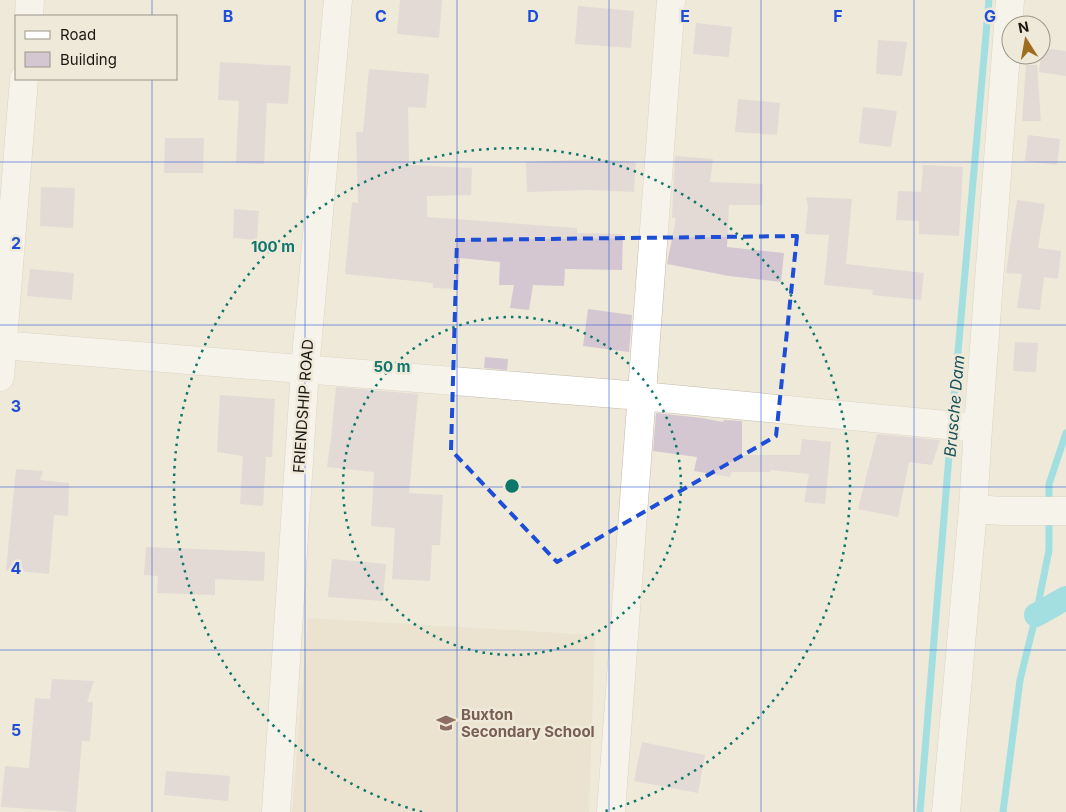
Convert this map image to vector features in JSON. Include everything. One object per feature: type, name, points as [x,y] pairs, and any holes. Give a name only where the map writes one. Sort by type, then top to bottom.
[{"type":"street","points":[[29,15],[30,0]]},
{"type":"street","name":"FRIENDSHIP ROAD","points":[[276,812],[305,369],[338,0]]},
{"type":"street","points":[[611,812],[671,0]]},
{"type":"street","points":[[946,812],[974,509],[978,428],[1010,0]]},
{"type":"street","points":[[0,376],[24,80]]},
{"type":"street","points":[[1,345],[641,396],[978,428]]},
{"type":"street","points":[[974,509],[1066,511]]},
{"type":"highlighted area","points":[[797,236],[776,436],[557,562],[451,450],[457,240]]},
{"type":"shaded area","name":"Buxton Secondary School","points":[[308,618],[595,635],[589,812],[292,812]]},
{"type":"building","points":[[400,0],[442,0],[439,38],[397,34]]},
{"type":"building","points":[[578,6],[634,11],[631,48],[575,44]]},
{"type":"building","points":[[696,23],[732,27],[729,57],[693,54]]},
{"type":"building","points":[[878,40],[907,42],[902,76],[876,74]]},
{"type":"building","points":[[1051,49],[1066,51],[1066,76],[1039,72],[1040,65],[1051,65]]},
{"type":"building","points":[[220,62],[291,66],[288,104],[267,103],[264,164],[236,163],[239,101],[218,100]]},
{"type":"building","points":[[1026,65],[1037,65],[1041,121],[1022,121]]},
{"type":"building","points":[[369,69],[429,74],[426,108],[408,107],[409,165],[472,168],[471,195],[427,196],[427,217],[577,228],[577,233],[623,234],[622,270],[565,269],[564,286],[533,285],[529,310],[510,308],[514,285],[499,285],[500,262],[460,258],[458,289],[433,288],[433,283],[345,274],[352,202],[358,203],[356,132],[363,132]]},
{"type":"building","points":[[738,99],[780,103],[777,135],[735,132]]},
{"type":"building","points":[[863,107],[897,111],[891,147],[859,143]]},
{"type":"building","points":[[1028,135],[1060,139],[1057,165],[1025,161]]},
{"type":"building","points":[[165,138],[204,138],[203,173],[164,173]]},
{"type":"building","points":[[675,156],[713,159],[710,182],[763,184],[762,205],[729,205],[727,247],[784,253],[781,282],[729,276],[667,264],[676,218],[672,217]]},
{"type":"building","points":[[596,159],[636,162],[634,192],[589,190],[527,192],[526,162]]},
{"type":"building","points":[[923,165],[963,167],[959,236],[919,234],[919,221],[896,220],[898,191],[921,192]]},
{"type":"building","points":[[41,187],[75,188],[73,228],[40,226]]},
{"type":"building","points":[[806,197],[852,199],[846,264],[924,273],[921,300],[872,295],[873,290],[824,285],[829,235],[805,234],[808,206]]},
{"type":"building","points":[[1017,200],[1045,204],[1038,248],[1061,251],[1058,279],[1044,277],[1040,310],[1017,308],[1022,274],[1006,273]]},
{"type":"building","points":[[234,209],[259,211],[257,240],[233,238]]},
{"type":"building","points":[[30,269],[74,273],[72,300],[27,296]]},
{"type":"building","points":[[588,309],[632,315],[629,352],[583,346]]},
{"type":"building","points":[[1015,342],[1038,343],[1036,372],[1013,371]]},
{"type":"building","points":[[485,357],[508,359],[507,370],[484,368]]},
{"type":"building","points":[[336,387],[418,394],[409,493],[443,495],[440,545],[432,545],[430,581],[392,579],[395,528],[371,526],[374,472],[327,467]]},
{"type":"building","points":[[220,395],[275,399],[272,457],[266,457],[263,506],[240,504],[243,456],[217,452]]},
{"type":"building","points":[[656,413],[723,422],[724,420],[742,421],[742,455],[800,455],[802,439],[831,442],[825,504],[804,502],[809,474],[770,470],[770,472],[731,472],[730,477],[694,471],[697,457],[653,451]]},
{"type":"building","points":[[877,434],[940,440],[932,465],[909,462],[898,517],[858,509]]},
{"type":"building","points":[[16,469],[43,471],[40,480],[69,483],[68,516],[54,515],[49,574],[6,570]]},
{"type":"building","points":[[146,547],[265,552],[264,581],[215,579],[215,595],[157,593],[158,576],[144,575]]},
{"type":"building","points":[[332,559],[386,564],[383,601],[328,597]]},
{"type":"building","points":[[52,679],[94,681],[87,702],[93,702],[90,741],[82,741],[76,812],[1,807],[5,766],[29,768],[35,698],[50,699]]},
{"type":"building","points":[[642,742],[705,755],[698,793],[634,781]]},
{"type":"building","points":[[166,771],[230,776],[228,801],[164,795]]},
{"type":"waterway","name":"Brusche Dam","points":[[952,420],[989,0]]},
{"type":"waterway","name":"Brusche Dam","points":[[920,812],[951,431]]},
{"type":"waterway","points":[[1049,506],[1049,484],[1066,433]]},
{"type":"waterway","points":[[1003,812],[1020,680],[1049,550],[1049,517]]},
{"type":"waterway","points":[[1036,615],[1066,598]]},
{"type":"place","name":"Buxton Secondary School","points":[[446,723]]}]
